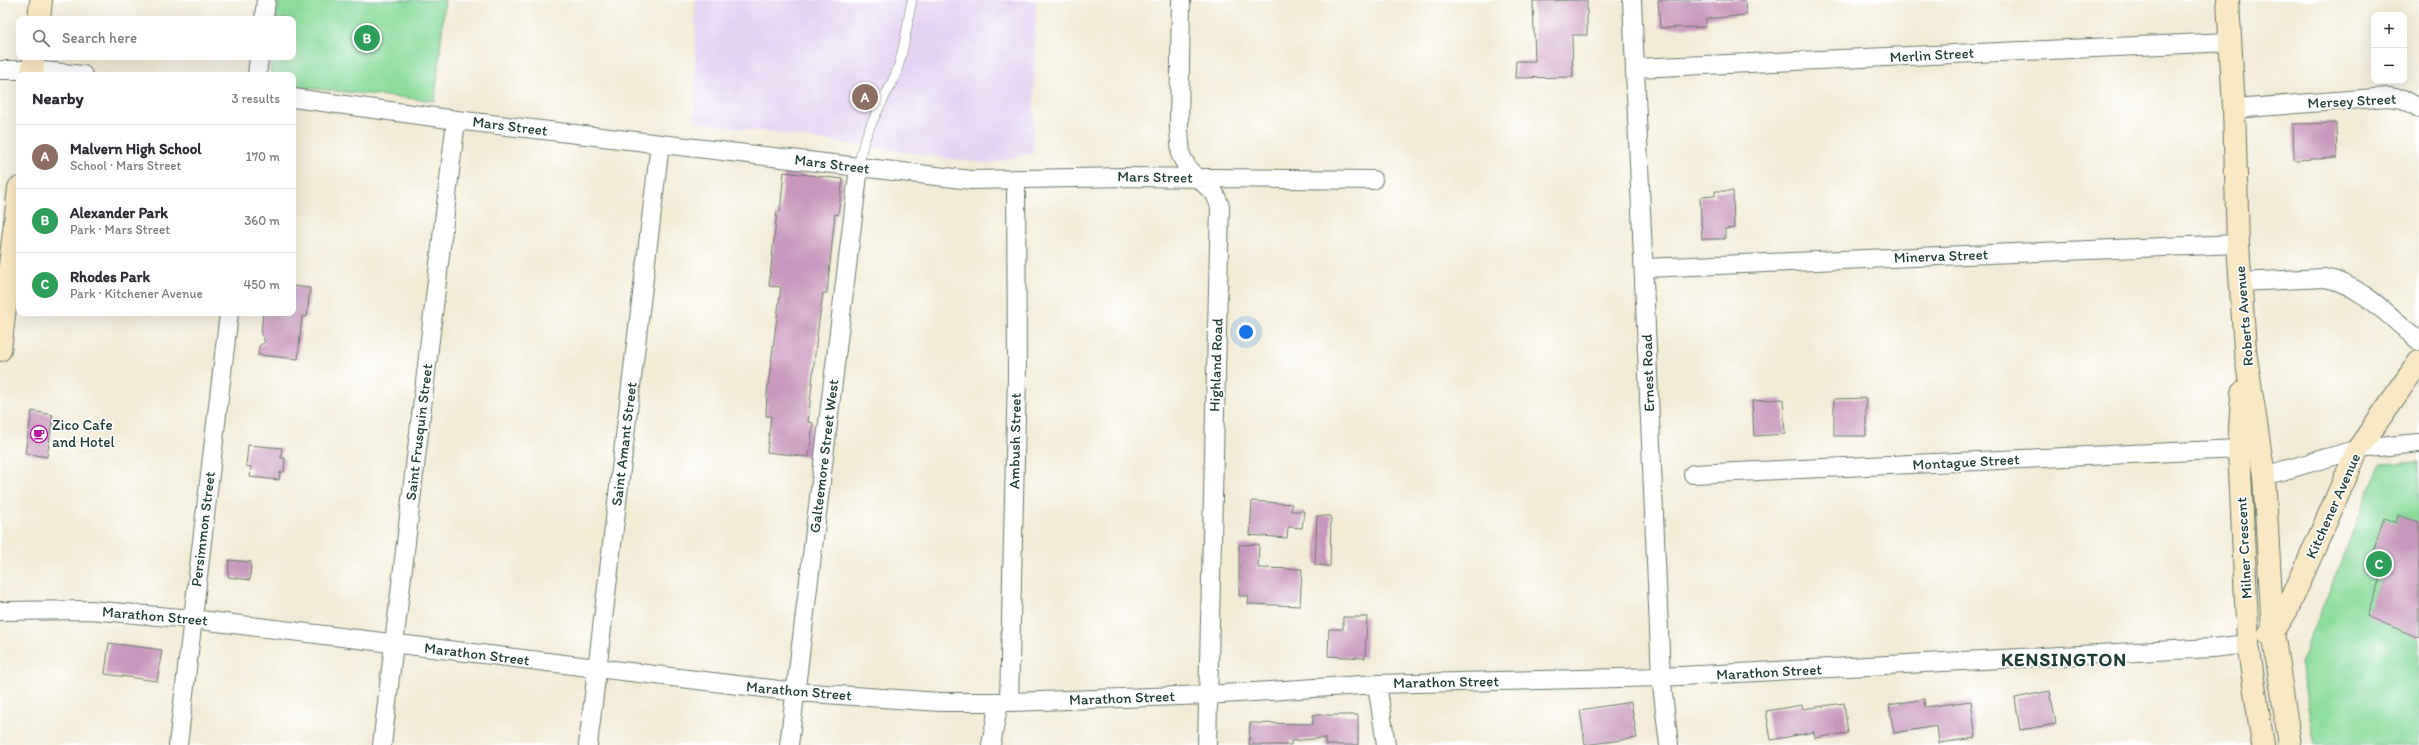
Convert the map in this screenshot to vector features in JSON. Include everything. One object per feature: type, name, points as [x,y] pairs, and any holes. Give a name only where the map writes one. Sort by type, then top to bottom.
[{"type":"main road","points":[[39,16],[41,0]]},
{"type":"main road","name":"Roberts Avenue","points":[[2228,0],[2234,109],[2238,244],[2245,350],[2264,476],[2273,632]]},
{"type":"main road","points":[[0,350],[5,272],[16,206]]},
{"type":"main road","name":"Milner Crescent","points":[[2245,350],[2239,449],[2248,644],[2264,745]]},
{"type":"main road","name":"Kitchener Avenue","points":[[2273,632],[2287,610],[2358,449],[2419,362]]},
{"type":"main road","points":[[2248,644],[2273,632],[2290,745]]},
{"type":"street","points":[[264,16],[266,0]]},
{"type":"street","name":"Highland Road","points":[[1181,0],[1179,147],[1183,162],[1196,178],[1216,194],[1220,206],[1207,695],[1207,745]]},
{"type":"street","name":"Ernest Road","points":[[1632,0],[1661,677],[1669,745]]},
{"type":"street","name":"Merlin Street","points":[[1635,68],[2230,42]]},
{"type":"street","points":[[257,72],[259,60]]},
{"type":"street","points":[[0,70],[33,67],[64,72]]},
{"type":"street","name":"Mersey Street","points":[[2234,109],[2388,97],[2403,99],[2419,108]]},
{"type":"street","name":"Mars Street","points":[[296,98],[456,120],[971,180],[1091,177],[1373,180]]},
{"type":"street","name":"Saint Frusquin Street","points":[[382,745],[456,120]]},
{"type":"street","name":"Saint Amant Street","points":[[588,745],[660,144]]},
{"type":"street","name":"Galteemore Street West","points":[[789,745],[859,167]]},
{"type":"street","name":"Ambush Street","points":[[992,745],[1004,702],[1016,383],[1016,180]]},
{"type":"street","name":"Minerva Street","points":[[1644,268],[2238,244]]},
{"type":"street","points":[[2241,282],[2325,278],[2334,280],[2359,291],[2419,341]]},
{"type":"street","name":"Persimmon Street","points":[[178,745],[229,316]]},
{"type":"street","points":[[2264,476],[2358,449],[2419,443]]},
{"type":"street","name":"Montague Street","points":[[1693,474],[2239,449]]},
{"type":"street","name":"Marathon Street","points":[[0,611],[90,610],[192,618],[394,645],[796,692],[940,702],[1004,702],[1207,695],[1377,684],[1661,677],[2212,648],[2248,644]]},
{"type":"street","points":[[1377,684],[1386,745]]},
{"type":"lane","points":[[859,167],[860,149],[867,131],[896,72],[912,0]]},
{"type":"shaded area","points":[[695,0],[1036,0],[1033,153],[989,164],[695,122]]},
{"type":"green space","points":[[278,0],[445,0],[435,101],[298,87],[296,86],[296,72],[270,71],[271,60],[296,60],[296,16],[276,16]]},
{"type":"green space","points":[[2419,462],[2419,745],[2315,745],[2300,664],[2380,464]]},
{"type":"building","points":[[1587,0],[1587,35],[1572,35],[1573,77],[1515,78],[1516,61],[1535,61],[1533,1]]},
{"type":"building","points":[[1658,0],[1745,0],[1746,15],[1706,19],[1706,27],[1660,28]]},
{"type":"building","points":[[2336,123],[2337,158],[2294,160],[2293,124]]},
{"type":"building","points":[[784,172],[843,179],[838,215],[835,214],[827,293],[823,293],[817,335],[808,422],[813,423],[809,457],[767,452],[771,416],[766,416],[767,393],[781,287],[769,286],[777,211],[780,212]]},
{"type":"building","points":[[1715,191],[1733,191],[1734,228],[1725,229],[1725,239],[1702,239],[1700,197],[1715,196]]},
{"type":"building","points":[[296,286],[310,288],[307,317],[302,316],[298,359],[258,355],[259,346],[265,342],[261,333],[263,316],[296,316]]},
{"type":"building","points":[[1866,398],[1866,436],[1834,436],[1834,399]]},
{"type":"building","points":[[1783,399],[1785,434],[1754,436],[1752,401]]},
{"type":"building","name":"Zico Cafe and Hotel","points":[[32,411],[53,415],[47,457],[25,453]]},
{"type":"building","points":[[248,445],[282,448],[281,458],[285,458],[284,472],[280,472],[279,480],[250,477],[251,467],[246,466]]},
{"type":"building","points":[[1252,501],[1292,504],[1291,511],[1304,511],[1302,528],[1288,527],[1287,538],[1250,535]]},
{"type":"building","points":[[2398,515],[2419,522],[2419,638],[2367,616],[2382,573],[2367,569],[2384,518],[2396,523]]},
{"type":"building","points":[[1317,516],[1331,516],[1330,566],[1315,565]]},
{"type":"building","points":[[1259,544],[1258,568],[1302,569],[1300,606],[1248,604],[1249,596],[1239,596],[1239,545]]},
{"type":"building","points":[[229,560],[251,562],[250,580],[228,577]]},
{"type":"building","points":[[1343,617],[1367,617],[1365,658],[1328,656],[1329,629],[1343,629]]},
{"type":"building","points":[[109,643],[162,650],[157,681],[105,674]]},
{"type":"building","points":[[2050,691],[2056,724],[2020,730],[2015,698]]},
{"type":"building","points":[[1924,699],[1925,707],[1971,701],[1976,738],[1939,743],[1937,726],[1894,733],[1889,705]]},
{"type":"building","points":[[1631,702],[1637,738],[1585,745],[1580,710]]},
{"type":"building","points":[[1844,703],[1848,733],[1815,738],[1814,732],[1771,740],[1766,711],[1802,705],[1803,709]]},
{"type":"building","points":[[1313,715],[1358,715],[1358,745],[1325,745],[1325,738],[1291,741],[1291,745],[1249,745],[1250,723],[1313,724]]},
{"type":"place","name":"Alexander Park","points":[[367,38]]},
{"type":"place","name":"Malvern High School","points":[[865,97]]},
{"type":"place","name":"Zico Cafe and Hotel","points":[[39,434]]},
{"type":"place","name":"Rhodes Park","points":[[2379,564]]},
{"type":"district","name":"KENSINGTON","points":[[2064,659]]}]
